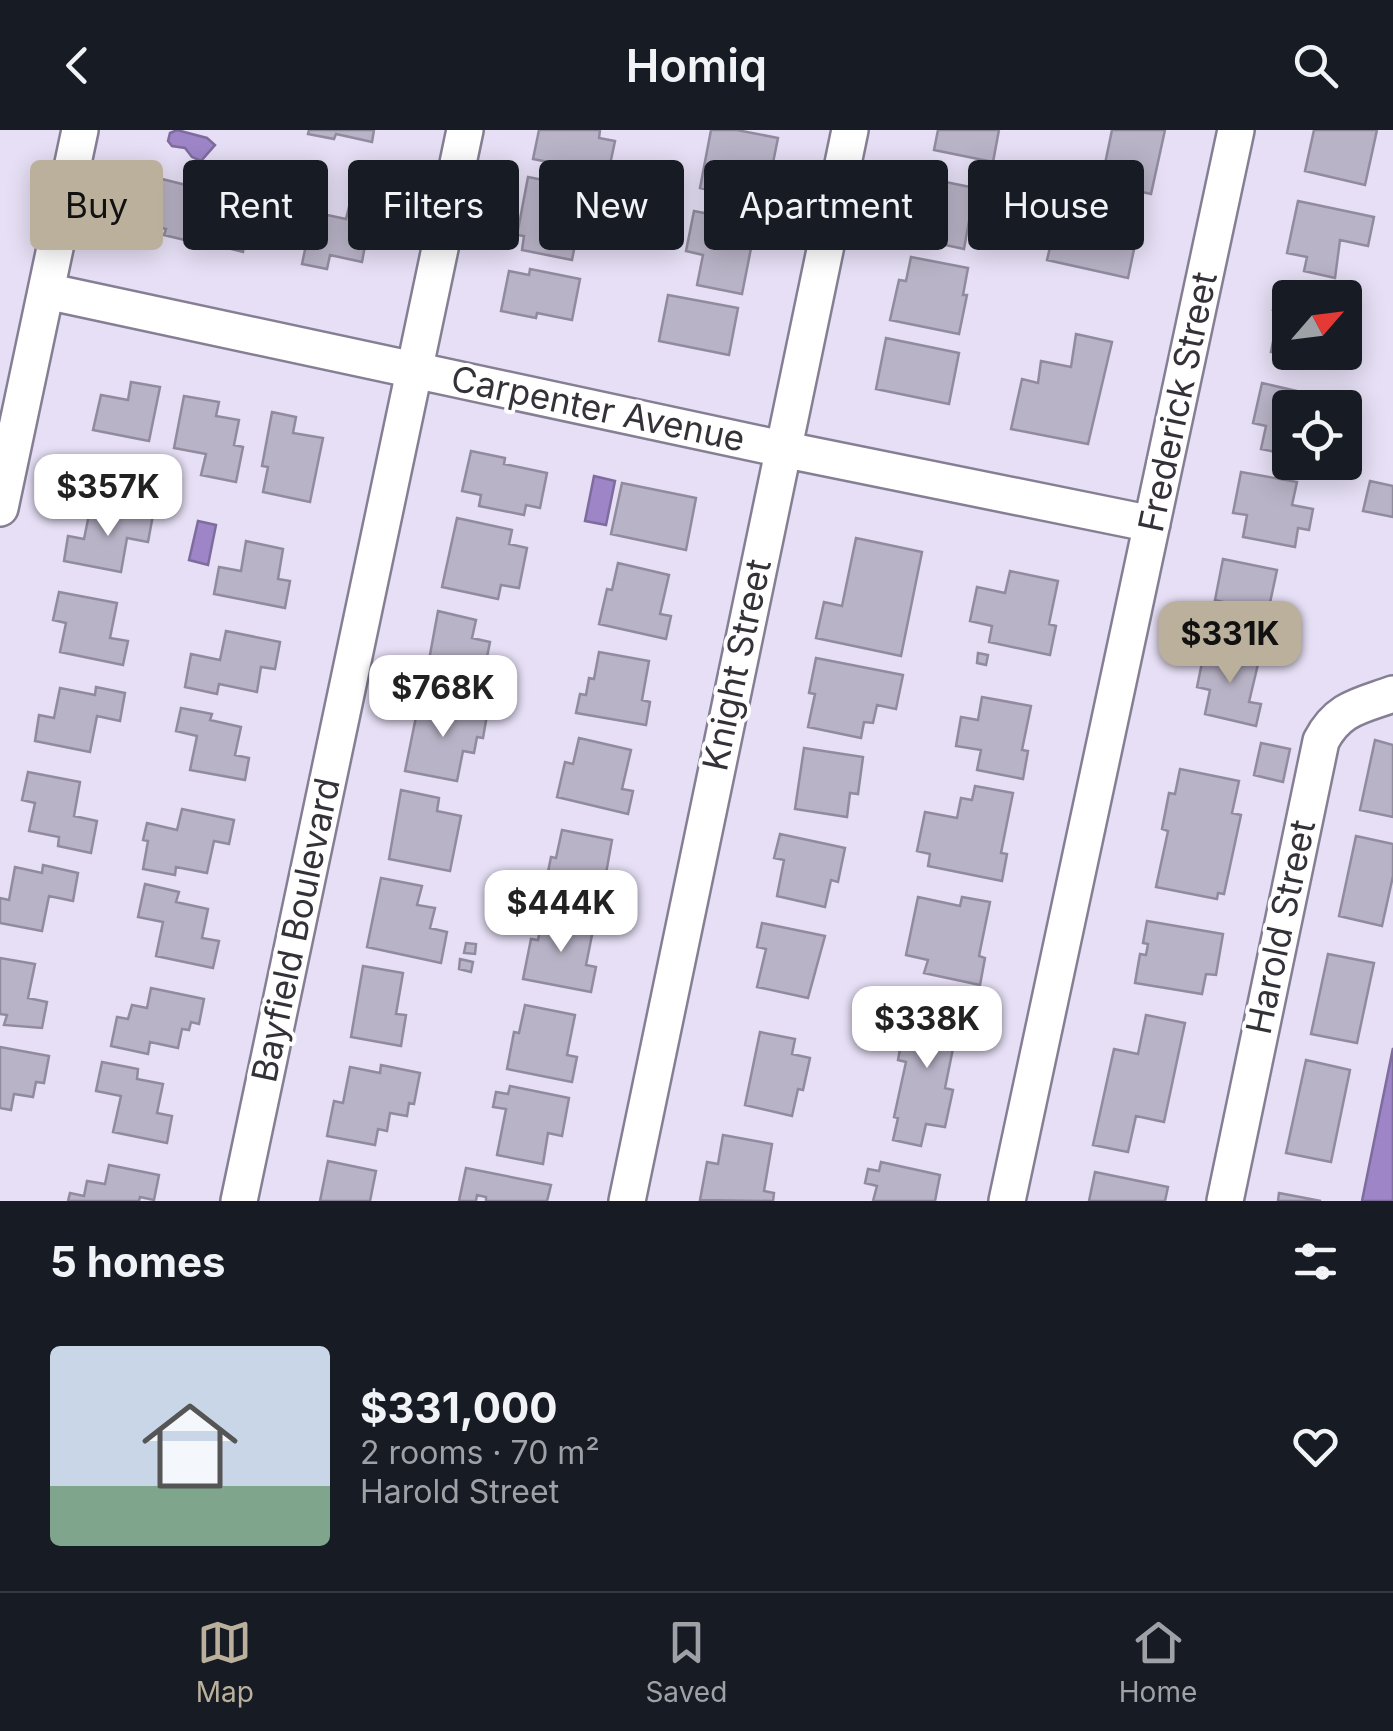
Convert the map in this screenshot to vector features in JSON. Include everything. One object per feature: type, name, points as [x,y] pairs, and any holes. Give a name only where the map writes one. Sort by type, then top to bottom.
[{"type":"street","points":[[0,508],[80,130]]},
{"type":"street","name":"Bayfield Boulevard","points":[[239,1201],[465,130]]},
{"type":"street","name":"Knight Street","points":[[627,1201],[850,130]]},
{"type":"street","name":"Frederick Street","points":[[1007,1201],[1236,130]]},
{"type":"street","name":"Carpenter Avenue","points":[[46,291],[1152,524]]},
{"type":"street","name":"Harold Street","points":[[1225,1201],[1321,741],[1330,722],[1340,714],[1393,694]]},
{"type":"shaded area","points":[[177,130],[207,138],[215,145],[199,160],[185,148],[172,146],[168,141],[170,133]]},
{"type":"shaded area","points":[[594,476],[615,481],[606,525],[585,521]]},
{"type":"shaded area","points":[[198,521],[216,525],[208,565],[189,560]]},
{"type":"shaded area","points":[[1393,1048],[1393,1201],[1362,1201]]},
{"type":"building","points":[[309,130],[374,130],[372,142],[336,134],[334,139],[308,134]]},
{"type":"building","points":[[539,130],[600,130],[599,138],[615,141],[611,160],[533,159]]},
{"type":"building","points":[[711,130],[737,130],[778,138],[774,160],[705,160]]},
{"type":"building","points":[[938,130],[999,130],[993,160],[934,150]]},
{"type":"building","points":[[1112,130],[1165,130],[1151,194],[1144,192],[1144,160],[1106,160]]},
{"type":"building","points":[[1314,130],[1377,130],[1365,185],[1305,171]]},
{"type":"building","points":[[528,177],[539,179],[539,250],[574,250],[572,260],[522,250],[524,236],[519,235]]},
{"type":"building","points":[[163,179],[183,184],[183,240],[164,235]]},
{"type":"building","points":[[948,182],[968,187],[964,249],[948,246]]},
{"type":"building","points":[[1298,201],[1374,217],[1368,246],[1340,240],[1335,278],[1304,271],[1307,257],[1287,253]]},
{"type":"building","points":[[348,211],[348,250],[364,250],[362,262],[330,255],[327,269],[302,264],[305,250],[328,250],[328,215],[346,219]]},
{"type":"building","points":[[694,211],[704,213],[704,250],[751,250],[742,294],[697,285],[703,255],[686,251]]},
{"type":"building","points":[[1049,250],[1134,250],[1128,278],[1047,260]]},
{"type":"building","points":[[911,257],[968,268],[959,334],[890,320],[899,280],[906,281]]},
{"type":"building","points":[[530,269],[580,279],[572,320],[501,311],[509,271],[529,275]]},
{"type":"building","points":[[668,295],[738,308],[729,355],[659,341]]},
{"type":"building","points":[[1076,334],[1112,342],[1088,444],[1011,429],[1022,379],[1038,383],[1041,361],[1071,367]]},
{"type":"building","points":[[886,338],[959,353],[949,404],[876,389]]},
{"type":"building","points":[[131,382],[160,387],[149,441],[93,430],[101,395],[128,400]]},
{"type":"building","points":[[1262,383],[1292,390],[1272,390],[1272,451],[1261,449],[1266,426],[1253,423]]},
{"type":"building","points":[[184,396],[219,402],[216,416],[239,420],[234,445],[243,447],[236,482],[201,475],[206,454],[174,448]]},
{"type":"building","points":[[272,412],[296,417],[293,433],[323,438],[310,502],[263,492],[268,467],[262,466]]},
{"type":"building","points":[[471,451],[505,458],[504,464],[547,473],[540,508],[526,505],[524,515],[479,506],[481,495],[462,491]]},
{"type":"building","points":[[1241,472],[1297,482],[1292,505],[1313,509],[1309,530],[1298,528],[1295,547],[1243,537],[1247,515],[1233,513]]},
{"type":"building","points":[[1370,481],[1393,486],[1393,517],[1363,511]]},
{"type":"building","points":[[622,483],[696,498],[686,550],[611,534]]},
{"type":"building","points":[[127,509],[153,515],[148,542],[127,538],[121,572],[64,561],[68,536],[84,539],[90,510],[126,517]]},
{"type":"building","points":[[457,518],[512,530],[509,544],[527,548],[519,588],[501,585],[498,599],[442,587]]},
{"type":"building","points":[[856,538],[922,552],[901,656],[816,638],[824,602],[842,606]]},
{"type":"building","points":[[246,541],[283,549],[278,579],[290,581],[285,608],[214,594],[219,567],[241,571]]},
{"type":"building","points":[[1223,559],[1277,570],[1268,612],[1277,614],[1273,637],[1222,627],[1227,603],[1215,600]]},
{"type":"building","points":[[618,563],[669,575],[660,614],[671,616],[666,639],[599,624]]},
{"type":"building","points":[[1010,571],[1058,581],[1049,624],[1056,626],[1050,655],[989,642],[992,626],[970,621],[977,587],[1005,593]]},
{"type":"building","points":[[59,592],[117,603],[110,638],[128,641],[123,665],[60,652],[66,623],[53,620]]},
{"type":"building","points":[[438,611],[476,620],[472,638],[490,642],[486,662],[503,666],[496,698],[425,682]]},
{"type":"building","points":[[226,631],[280,642],[275,669],[261,667],[257,692],[219,684],[217,694],[185,687],[191,654],[220,660]]},
{"type":"building","points":[[1205,648],[1259,660],[1249,702],[1261,704],[1256,726],[1205,714],[1210,690],[1197,687]]},
{"type":"building","points":[[599,652],[649,661],[642,700],[650,702],[646,725],[576,713],[580,694],[586,695],[589,678],[594,679]]},
{"type":"building","points":[[978,653],[988,655],[986,665],[977,663]]},
{"type":"building","points":[[816,658],[903,675],[896,709],[877,705],[873,723],[864,722],[861,738],[808,727],[815,694],[809,693]]},
{"type":"building","points":[[96,687],[125,693],[120,721],[97,716],[90,752],[35,741],[39,715],[54,718],[60,688],[95,695]]},
{"type":"building","points":[[982,697],[1031,706],[1022,750],[1028,751],[1023,779],[977,770],[981,750],[956,746],[961,717],[978,720]]},
{"type":"building","points":[[419,702],[487,715],[483,738],[477,737],[474,753],[463,751],[457,781],[405,771]]},
{"type":"building","points":[[181,708],[212,714],[210,720],[241,727],[235,755],[249,758],[245,780],[190,770],[197,736],[176,731]]},
{"type":"building","points":[[579,738],[631,750],[622,789],[633,791],[628,814],[557,797],[565,762],[573,764]]},
{"type":"building","points":[[1375,740],[1393,745],[1393,817],[1360,810]]},
{"type":"building","points":[[1261,743],[1290,749],[1283,782],[1254,775]]},
{"type":"building","points":[[804,748],[863,757],[858,794],[850,793],[847,817],[795,809]]},
{"type":"building","points":[[1180,769],[1239,781],[1232,813],[1241,815],[1224,894],[1218,893],[1217,899],[1156,887],[1168,831],[1162,829],[1169,793],[1175,794]]},
{"type":"building","points":[[28,772],[80,782],[74,816],[97,821],[91,853],[58,846],[59,837],[29,831],[35,803],[22,800]]},
{"type":"building","points":[[975,786],[1013,793],[1001,853],[1007,854],[1002,881],[928,866],[930,854],[917,851],[925,812],[957,818],[961,798],[972,800]]},
{"type":"building","points":[[401,790],[439,798],[437,811],[461,816],[450,871],[389,859]]},
{"type":"building","points":[[182,809],[234,820],[229,844],[214,841],[207,873],[176,867],[175,875],[143,869],[147,823],[177,830]]},
{"type":"building","points":[[562,830],[612,840],[605,879],[612,881],[607,905],[544,892],[551,857],[556,858]]},
{"type":"building","points":[[780,834],[845,848],[838,882],[831,880],[825,907],[777,896],[784,860],[774,858]]},
{"type":"building","points":[[1356,836],[1393,844],[1393,876],[1382,926],[1339,916]]},
{"type":"building","points":[[43,865],[78,873],[73,901],[49,896],[42,931],[0,923],[0,898],[9,900],[15,867],[42,873]]},
{"type":"building","points":[[381,878],[422,886],[417,905],[435,908],[430,928],[447,932],[441,963],[367,947]]},
{"type":"building","points":[[145,884],[179,892],[176,902],[208,909],[202,938],[219,941],[213,968],[156,956],[163,922],[138,917]]},
{"type":"building","points":[[918,897],[960,906],[962,897],[990,902],[979,956],[985,958],[980,985],[924,973],[928,960],[906,955]]},
{"type":"building","points":[[543,915],[594,925],[586,965],[596,967],[591,992],[523,979],[531,939],[538,940]]},
{"type":"building","points":[[1147,921],[1223,934],[1216,975],[1206,974],[1202,994],[1135,983],[1140,954],[1146,955],[1148,944],[1143,943]]},
{"type":"building","points":[[762,923],[825,936],[808,998],[757,987],[766,949],[757,947]]},
{"type":"building","points":[[466,943],[476,944],[475,954],[464,953]]},
{"type":"building","points":[[1328,954],[1374,963],[1357,1043],[1311,1034]]},
{"type":"building","points":[[0,958],[35,964],[28,998],[47,1002],[42,1028],[4,1025],[7,1015],[0,1014]]},
{"type":"building","points":[[460,959],[473,962],[471,972],[459,969]]},
{"type":"building","points":[[363,966],[403,973],[396,1014],[406,1015],[401,1046],[351,1037]]},
{"type":"building","points":[[151,988],[204,999],[199,1024],[191,1022],[189,1030],[182,1029],[178,1048],[150,1042],[148,1054],[111,1046],[117,1017],[128,1019],[132,1005],[147,1008]]},
{"type":"building","points":[[923,996],[962,1004],[945,1088],[953,1090],[945,1127],[926,1124],[921,1146],[893,1140],[906,1062],[898,1060],[902,1038],[914,1040]]},
{"type":"building","points":[[525,1005],[575,1015],[567,1055],[577,1057],[572,1082],[507,1069],[514,1032],[519,1033]]},
{"type":"building","points":[[1146,1015],[1185,1023],[1164,1122],[1136,1116],[1128,1152],[1093,1145],[1114,1049],[1138,1054]]},
{"type":"building","points":[[760,1032],[795,1039],[792,1054],[810,1058],[792,1116],[745,1105]]},
{"type":"building","points":[[0,1047],[49,1056],[44,1083],[36,1082],[33,1097],[14,1094],[11,1110],[0,1108]]},
{"type":"building","points":[[1306,1060],[1350,1070],[1331,1162],[1286,1153]]},
{"type":"building","points":[[102,1062],[138,1069],[137,1079],[163,1084],[157,1113],[172,1116],[167,1143],[113,1132],[121,1096],[96,1091]]},
{"type":"building","points":[[381,1065],[420,1073],[414,1104],[409,1103],[407,1116],[390,1113],[387,1131],[378,1129],[375,1145],[327,1136],[334,1101],[343,1103],[350,1067],[380,1073]]},
{"type":"building","points":[[510,1086],[569,1098],[562,1136],[548,1133],[543,1164],[497,1155],[506,1109],[493,1107],[496,1092],[508,1094]]},
{"type":"building","points":[[723,1135],[772,1144],[764,1191],[774,1193],[773,1201],[700,1200],[707,1162],[718,1164]]},
{"type":"building","points":[[328,1161],[376,1171],[370,1201],[320,1201]]},
{"type":"building","points":[[881,1162],[940,1175],[935,1201],[873,1201],[877,1186],[865,1183],[868,1169],[879,1171]]},
{"type":"building","points":[[109,1165],[159,1175],[154,1200],[140,1197],[139,1201],[68,1201],[70,1193],[84,1196],[87,1181],[105,1184]]},
{"type":"building","points":[[466,1168],[551,1185],[547,1201],[486,1201],[486,1197],[477,1195],[476,1201],[459,1201]]},
{"type":"building","points":[[1095,1172],[1168,1187],[1165,1201],[1089,1201]]},
{"type":"building","points":[[1279,1193],[1321,1201],[1278,1201]]}]
